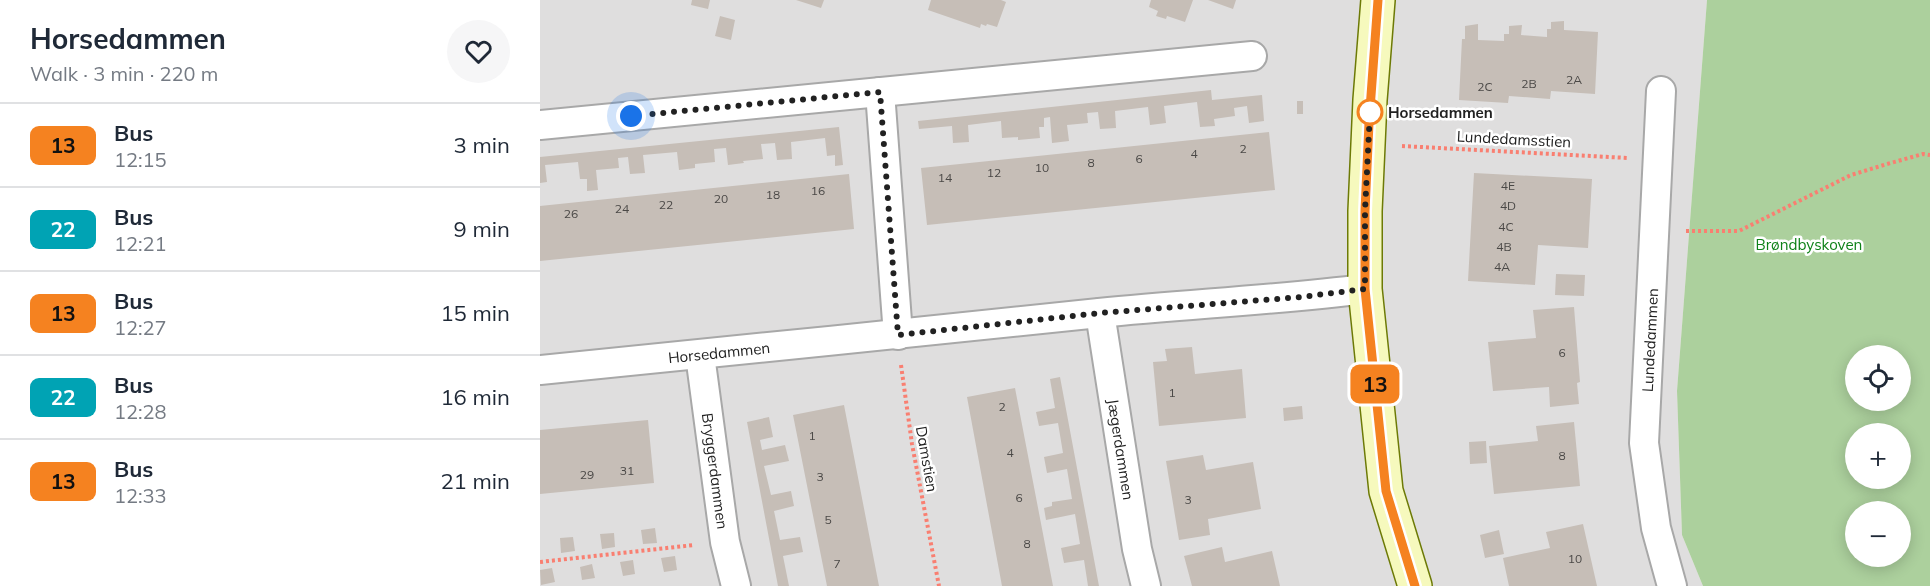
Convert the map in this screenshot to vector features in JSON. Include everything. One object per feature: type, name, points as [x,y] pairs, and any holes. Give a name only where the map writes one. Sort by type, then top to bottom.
[{"type":"street","points":[[1378,0],[1368,146],[1365,289],[1386,491],[1415,586]]},
{"type":"street","points":[[540,125],[1252,56]]},
{"type":"street","name":"Lundedammen","points":[[1661,91],[1644,443],[1656,528],[1672,586]]},
{"type":"street","points":[[880,92],[898,335]]},
{"type":"street","name":"Horsedammen","points":[[540,370],[1100,313],[1301,297],[1365,289]]},
{"type":"street","name":"Jægerdammen","points":[[1100,313],[1137,549],[1146,586]]},
{"type":"street","name":"Bryggerdammen","points":[[700,355],[725,542],[736,586]]},
{"type":"path","name":"Lundedamsstien","points":[[1368,146],[1419,146],[1659,159]]},
{"type":"path","points":[[1656,230],[1739,231],[1851,175],[1923,154],[1930,155]]},
{"type":"path","name":"Damstien","points":[[898,335],[912,444],[939,586]]},
{"type":"path","points":[[540,562],[725,542]]},
{"type":"shaded area","points":[[540,0],[1707,0],[1677,391],[1682,535],[1703,586],[540,586]]},
{"type":"green space","name":"Brøndbyskoven","points":[[1707,0],[1930,0],[1930,586],[1703,586],[1682,535],[1677,391]]},
{"type":"building","points":[[692,0],[710,0],[708,9],[691,5]]},
{"type":"building","points":[[796,0],[824,0],[821,8]]},
{"type":"building","points":[[931,0],[1001,0],[1006,2],[997,27],[981,24],[980,28],[928,10]]},
{"type":"building","points":[[1151,0],[1193,0],[1185,22],[1167,16],[1166,19],[1156,16],[1158,11],[1149,7]]},
{"type":"building","points":[[1208,0],[1236,0],[1233,9]]},
{"type":"building","points":[[720,16],[735,20],[731,40],[715,36]]},
{"type":"building","points":[[1564,21],[1564,30],[1598,32],[1595,94],[1551,91],[1550,99],[1509,96],[1508,103],[1459,100],[1462,39],[1465,39],[1465,26],[1478,24],[1478,40],[1504,41],[1504,34],[1509,34],[1509,26],[1522,25],[1521,35],[1547,37],[1547,29],[1551,29],[1551,22]]},
{"type":"building","points":[[1211,90],[1212,100],[1262,95],[1264,121],[1249,123],[1247,106],[1234,108],[1235,116],[1214,119],[1215,126],[1200,127],[1197,102],[1164,106],[1166,123],[1150,125],[1148,107],[1115,111],[1116,128],[1100,129],[1098,112],[1087,113],[1088,123],[1067,125],[1069,141],[1052,143],[1050,117],[1044,118],[1044,127],[1039,127],[1040,138],[1018,140],[1018,137],[1002,138],[1001,121],[968,125],[969,142],[953,143],[952,126],[919,129],[918,121]]},
{"type":"building","points":[[1297,101],[1303,101],[1303,114],[1297,114]]},
{"type":"building","points":[[839,127],[843,165],[835,166],[835,155],[827,156],[825,138],[791,142],[792,159],[777,160],[775,143],[761,144],[763,159],[728,165],[726,148],[714,149],[715,162],[695,164],[695,168],[679,170],[677,152],[643,155],[645,173],[630,174],[628,157],[618,158],[619,168],[596,170],[598,190],[587,191],[587,179],[580,179],[578,162],[545,165],[547,182],[540,183],[540,157]]},
{"type":"building","points":[[1269,132],[1275,190],[927,225],[921,168]]},
{"type":"building","points":[[1474,173],[1592,179],[1588,248],[1538,245],[1535,285],[1468,281]]},
{"type":"building","points":[[849,174],[854,229],[540,261],[540,206]]},
{"type":"building","points":[[1556,274],[1585,275],[1584,296],[1555,295]]},
{"type":"building","points":[[1574,307],[1580,382],[1577,383],[1579,404],[1550,407],[1549,387],[1493,391],[1488,342],[1536,338],[1533,310]]},
{"type":"building","points":[[1192,347],[1195,374],[1242,369],[1246,418],[1159,426],[1153,362],[1167,361],[1165,349]]},
{"type":"building","points":[[1060,377],[1099,586],[1088,586],[1084,560],[1064,563],[1061,548],[1080,544],[1075,514],[1046,520],[1044,508],[1052,506],[1052,502],[1072,499],[1067,469],[1047,473],[1044,457],[1063,453],[1058,423],[1039,426],[1036,412],[1055,408],[1050,379]]},
{"type":"building","points":[[1015,388],[1053,586],[1002,586],[967,397]]},
{"type":"building","points":[[844,405],[879,586],[827,586],[793,415]]},
{"type":"building","points":[[1302,406],[1303,419],[1284,421],[1283,408]]},
{"type":"building","points":[[769,417],[773,437],[760,440],[762,450],[785,445],[789,461],[764,466],[771,495],[791,491],[794,506],[774,511],[780,540],[800,537],[803,552],[783,556],[789,586],[778,586],[747,422]]},
{"type":"building","points":[[648,420],[654,483],[540,494],[540,430]]},
{"type":"building","points":[[1574,422],[1580,486],[1494,494],[1489,446],[1538,441],[1536,426]]},
{"type":"building","points":[[1486,441],[1487,463],[1470,464],[1469,442]]},
{"type":"building","points":[[1203,455],[1206,470],[1253,462],[1261,509],[1208,519],[1210,535],[1179,540],[1166,461]]},
{"type":"building","points":[[1583,524],[1597,586],[1509,586],[1503,558],[1550,548],[1546,532]]},
{"type":"building","points":[[655,528],[657,543],[643,544],[641,530]]},
{"type":"building","points":[[1499,530],[1504,554],[1485,558],[1480,535]]},
{"type":"building","points":[[614,533],[615,547],[602,549],[600,534]]},
{"type":"building","points":[[573,537],[575,551],[561,553],[560,538]]},
{"type":"building","points":[[1222,547],[1225,562],[1272,551],[1280,586],[1192,586],[1184,556]]},
{"type":"building","points":[[675,556],[677,570],[664,572],[661,558]]},
{"type":"building","points":[[633,560],[635,574],[623,576],[620,562]]},
{"type":"building","points":[[592,564],[595,578],[582,580],[580,567]]},
{"type":"building","points":[[552,568],[555,582],[541,585],[540,570]]},
{"type":"bus line","name":"13","points":[[1378,0],[1370,100],[1365,211],[1365,289],[1386,491],[1415,586]]},
{"type":"place","name":"Horsedammen","points":[[1370,112]]},
{"type":"route","points":[[631,116],[880,92],[898,335],[1100,313],[1301,297],[1365,289],[1365,211],[1370,112]]}]
